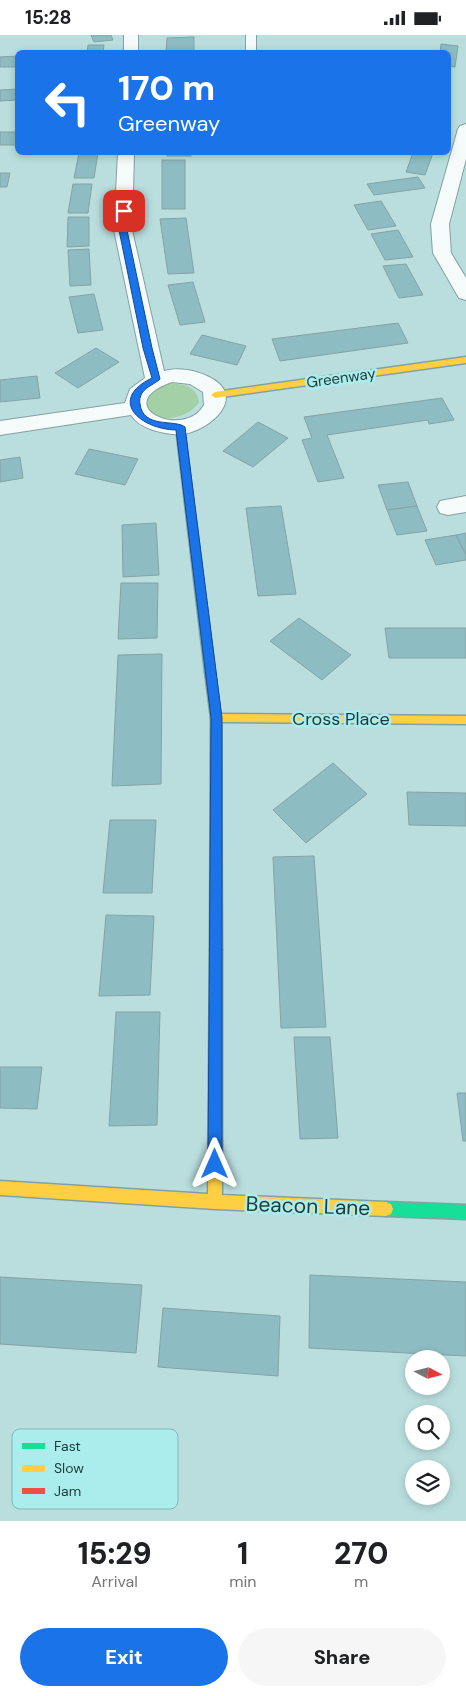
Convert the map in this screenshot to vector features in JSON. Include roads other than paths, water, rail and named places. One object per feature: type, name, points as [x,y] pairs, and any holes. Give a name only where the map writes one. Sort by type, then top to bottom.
[{"type":"street","points":[[131,50],[132,35]]},
{"type":"street","points":[[466,129],[440,224],[442,253],[466,293]]},
{"type":"street","points":[[126,155],[123,230],[156,379]]},
{"type":"street","name":"Greenway","points":[[215,395],[466,360]]},
{"type":"street","points":[[170,376],[186,376],[199,380],[209,387],[215,395],[215,406],[209,416],[196,423],[180,427],[165,427],[152,423],[141,416],[136,408],[135,399],[139,391],[146,384],[156,379],[170,376]]},
{"type":"street","points":[[0,428],[136,408]]},
{"type":"street","points":[[180,427],[216,718],[215,1202]]},
{"type":"street","name":"Cross Place","points":[[216,718],[466,720]]},
{"type":"street","name":"Beacon Lane","points":[[0,1188],[215,1202],[466,1212]]},
{"type":"lane","points":[[251,35],[251,50]]}]
